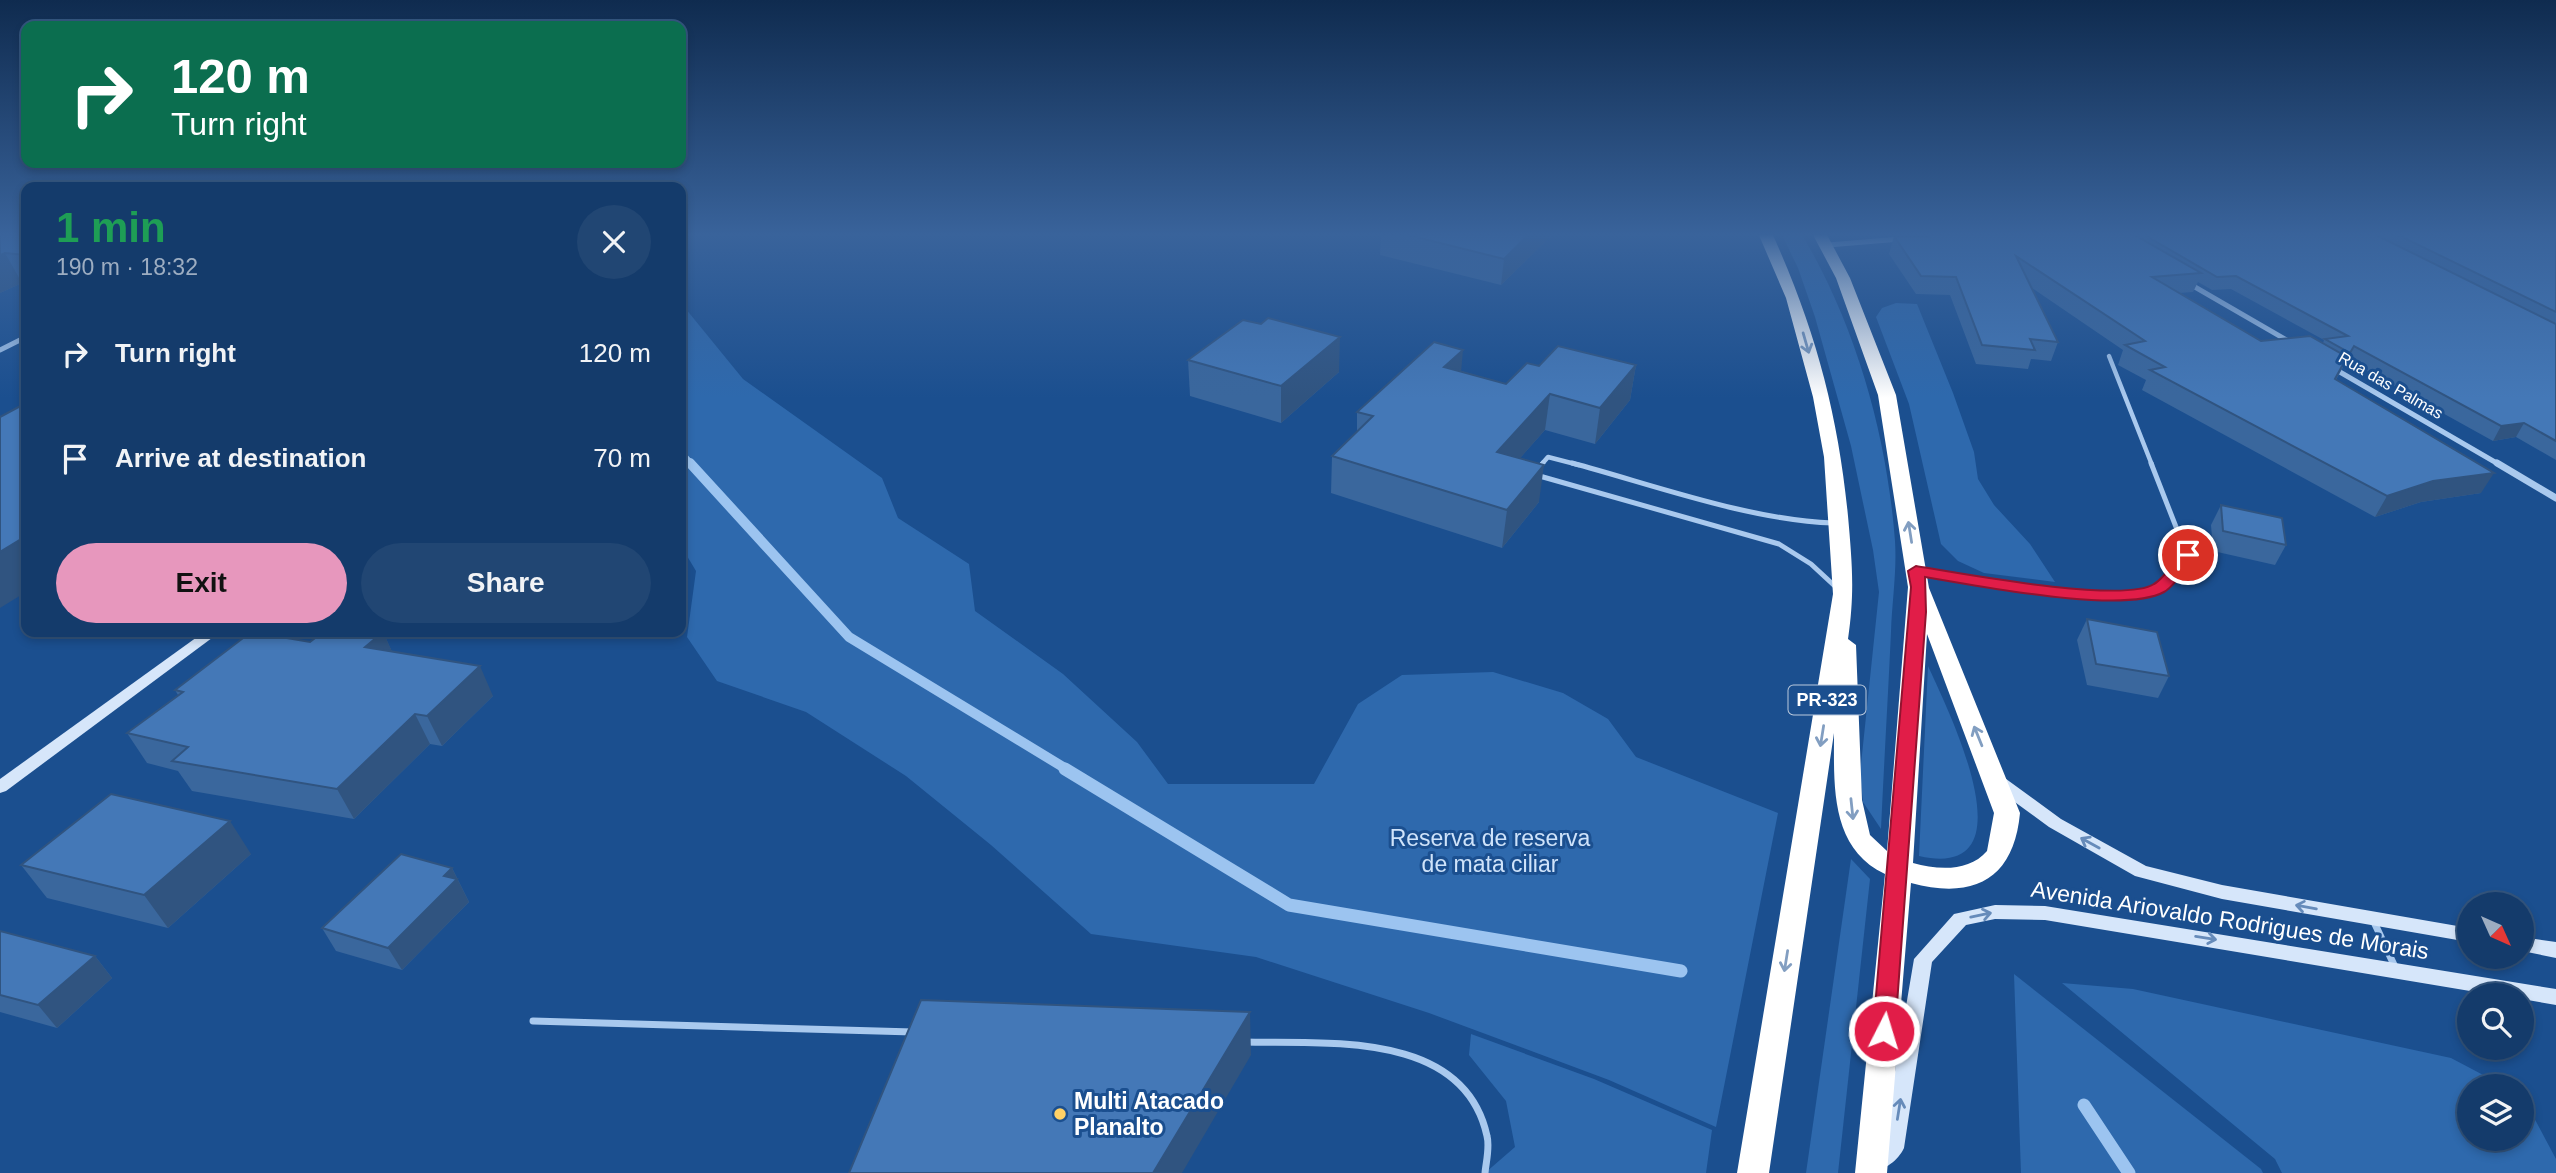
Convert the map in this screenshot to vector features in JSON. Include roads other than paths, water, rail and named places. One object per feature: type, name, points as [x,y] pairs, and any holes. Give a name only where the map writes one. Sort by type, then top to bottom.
[{"type":"highway","name":"PR-323","points":[[1753,1173],[1844,594],[1836,522],[1833,457],[1822,397],[1789,288]]},
{"type":"highway","points":[[1843,288],[1887,395],[1918,579],[2007,813],[2004,848],[1991,864],[1958,880],[1929,877],[1899,868],[1871,854],[1859,840],[1852,821],[1844,594]]},
{"type":"highway","points":[[1871,1170],[1899,868],[1918,579]]},
{"type":"street","points":[[2197,288],[2294,345]]},
{"type":"street","points":[[0,350],[21,340]]},
{"type":"street","name":"Rua das Palmas","points":[[2330,366],[2556,498]]},
{"type":"street","points":[[0,787],[206,637]]},
{"type":"street","name":"Avenida Ariovaldo Rodrigues de Morais","points":[[1996,779],[2055,823],[2141,871],[2222,892],[2457,933]]},
{"type":"street","name":"Avenida Ariovaldo Rodrigues de Morais","points":[[1871,1170],[1893,1148],[1923,959],[1960,919],[1995,912],[2045,913],[2395,968],[2556,997]]},
{"type":"street","points":[[2534,946],[2556,950]]},
{"type":"lane","points":[[1918,579],[2125,596],[2160,588],[2188,555],[2109,356]]},
{"type":"lane","points":[[1836,522],[1815,523],[1763,514],[1548,457],[1534,475],[1779,544],[1811,564],[1844,594]]},
{"type":"lane","points":[[2373,919],[2395,968]]},
{"type":"lane","points":[[533,1021],[922,1032]]},
{"type":"lane","points":[[1228,1041],[1380,1045],[1428,1062],[1470,1093],[1488,1137],[1485,1173]]},
{"type":"waterway","points":[[686,458],[692,465]]},
{"type":"waterway","points":[[690,463],[849,637],[1068,770]]},
{"type":"waterway","points":[[1065,769],[1289,905],[1681,971]]},
{"type":"waterway","points":[[2084,1105],[2129,1173]]},
{"type":"place","name":"Multi Atacado Planalto","points":[[1060,1114]]},
{"type":"park label","name":"Reserva de reserva de mata ciliar","points":[[1490,851]]}]
